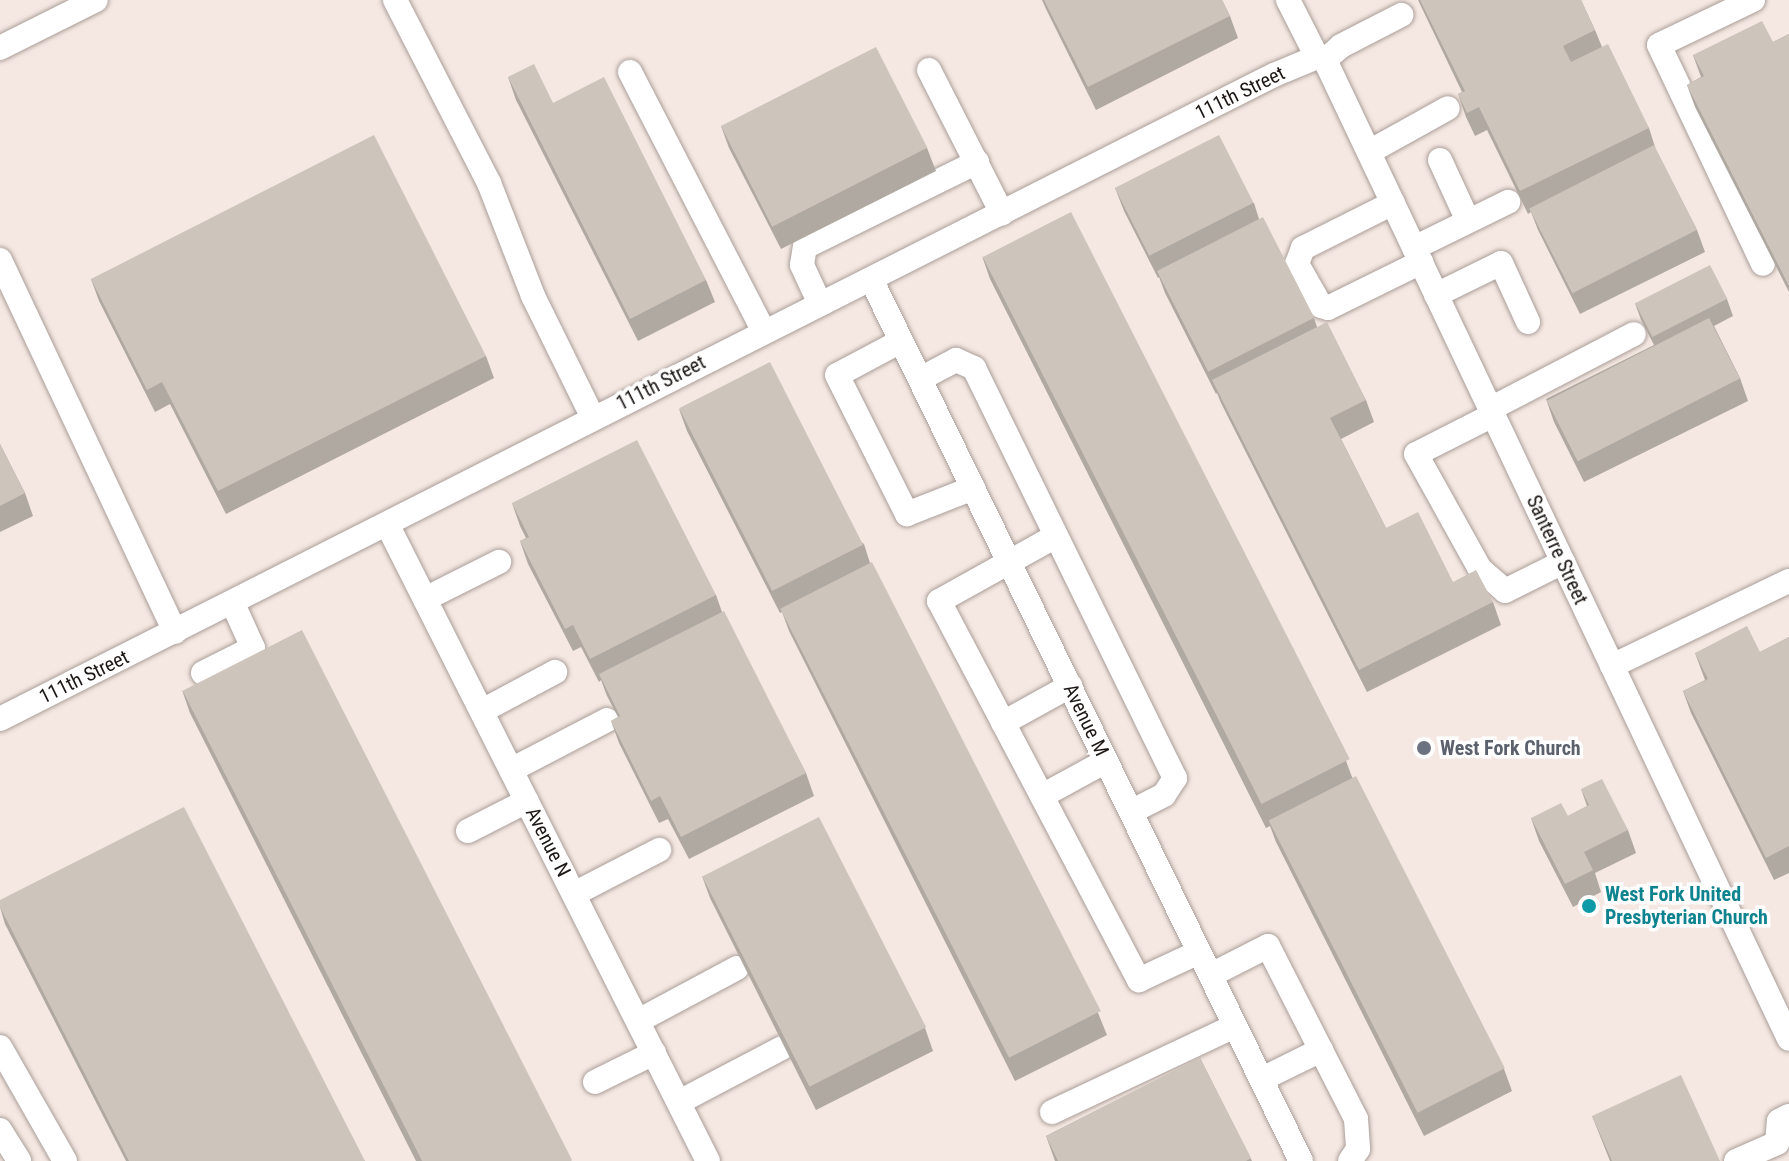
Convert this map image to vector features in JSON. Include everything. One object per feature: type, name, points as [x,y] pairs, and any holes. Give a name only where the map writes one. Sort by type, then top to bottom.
[{"type":"street","points":[[0,48],[96,0]]},
{"type":"street","points":[[395,0],[489,183],[533,296],[593,418]]},
{"type":"street","name":"Santerre Street","points":[[1288,0],[1369,152],[1789,1039]]},
{"type":"street","points":[[1753,0],[1659,45],[1763,264]]},
{"type":"street","name":"111th Street","points":[[0,719],[233,604],[764,332],[1321,58],[1401,15]]},
{"type":"street","points":[[929,70],[1002,213]]},
{"type":"street","points":[[630,72],[764,332]]},
{"type":"street","points":[[1369,152],[1448,108]]},
{"type":"street","points":[[1440,160],[1468,221]]},
{"type":"street","points":[[820,304],[802,265],[805,247],[977,162]]},
{"type":"street","points":[[1393,203],[1303,248],[1297,264],[1321,306],[1328,308],[1468,221],[1508,202]]},
{"type":"street","points":[[0,260],[175,632]]},
{"type":"street","points":[[1436,295],[1501,263],[1528,322]]},
{"type":"street","name":"Avenue M","points":[[871,279],[1301,1161]]},
{"type":"street","points":[[1563,562],[1505,591],[1480,569],[1416,454],[1634,334]]},
{"type":"street","points":[[901,341],[837,375],[907,514],[973,488]]},
{"type":"street","points":[[920,379],[956,360],[974,368],[1175,778],[1164,795],[1131,812]]},
{"type":"street","name":"Avenue N","points":[[387,524],[708,1161]]},
{"type":"street","points":[[1056,536],[939,601],[1139,980],[1199,952]]},
{"type":"street","points":[[425,599],[499,562]]},
{"type":"street","points":[[1612,666],[1789,581]]},
{"type":"street","points":[[203,673],[253,648],[233,604]]},
{"type":"street","points":[[482,711],[555,672]]},
{"type":"street","points":[[1003,723],[1070,686]]},
{"type":"street","points":[[511,770],[607,720]]},
{"type":"street","points":[[1042,796],[1106,761]]},
{"type":"street","points":[[468,831],[527,801]]},
{"type":"street","points":[[574,894],[659,850]]},
{"type":"street","points":[[1211,975],[1268,946],[1356,1119],[1358,1149],[1350,1161]]},
{"type":"street","points":[[638,1021],[737,968]]},
{"type":"street","points":[[1052,1112],[1235,1026]]},
{"type":"street","points":[[0,1047],[65,1161]]},
{"type":"street","points":[[679,1102],[782,1048]]},
{"type":"street","points":[[1262,1079],[1321,1050]]},
{"type":"street","points":[[595,1082],[654,1053]]},
{"type":"street","points":[[1736,1161],[1777,1143],[1779,1121],[1789,1116]]},
{"type":"street","points":[[0,1130],[19,1161]]},
{"type":"building","points":[[1044,0],[1222,0],[1230,16],[1088,87]]},
{"type":"building","points":[[1420,0],[1581,0],[1595,30],[1563,46],[1571,62],[1608,44],[1649,128],[1520,191],[1479,107],[1467,113],[1458,94],[1465,91]]},
{"type":"building","points":[[1762,21],[1773,42],[1789,34],[1789,286],[1687,85],[1704,76],[1693,55]]},
{"type":"building","points":[[876,47],[927,148],[772,227],[721,126]]},
{"type":"building","points":[[534,64],[553,103],[604,77],[706,280],[630,319],[508,77]]},
{"type":"building","points":[[374,135],[486,356],[218,491],[162,382],[147,390],[91,279]]},
{"type":"building","points":[[1219,135],[1254,203],[1149,256],[1115,188]]},
{"type":"building","points":[[1654,145],[1697,230],[1572,293],[1529,209]]},
{"type":"building","points":[[1071,212],[1350,759],[1262,804],[983,257]]},
{"type":"building","points":[[1263,217],[1314,318],[1208,372],[1157,271]]},
{"type":"building","points":[[1710,265],[1727,299],[1652,337],[1635,303]]},
{"type":"building","points":[[1709,318],[1740,379],[1578,461],[1547,401]]},
{"type":"building","points":[[1327,322],[1366,400],[1330,418],[1386,528],[1418,512],[1453,582],[1476,570],[1493,602],[1359,670],[1212,380]]},
{"type":"building","points":[[770,362],[863,545],[772,591],[679,408]]},
{"type":"building","points":[[637,440],[716,595],[590,659],[573,625],[565,629],[520,541],[529,537],[512,503]]},
{"type":"building","points":[[0,444],[25,493],[0,506]]},
{"type":"building","points":[[872,562],[1101,1011],[1009,1058],[780,609]]},
{"type":"building","points":[[724,611],[806,773],[681,837],[660,796],[651,801],[611,721],[620,716],[599,674]]},
{"type":"building","points":[[1747,626],[1760,652],[1789,637],[1789,846],[1766,858],[1683,691],[1708,679],[1695,653]]},
{"type":"building","points":[[302,630],[572,1160],[422,1161],[183,691]]},
{"type":"building","points":[[1356,776],[1505,1068],[1418,1113],[1269,820]]},
{"type":"building","points":[[1602,779],[1628,830],[1584,852],[1593,870],[1565,884],[1531,818],[1561,803],[1568,816],[1589,805],[1581,789]]},
{"type":"building","points":[[184,807],[365,1161],[129,1161],[0,907],[0,900]]},
{"type":"building","points":[[819,817],[926,1027],[809,1087],[702,876]]},
{"type":"building","points":[[1200,1058],[1251,1158],[1246,1161],[1058,1161],[1046,1136]]},
{"type":"building","points":[[1681,1075],[1720,1161],[1612,1161],[1592,1116]]},
{"type":"place","name":"West Fork Church","points":[[1424,748]]},
{"type":"place","name":"West Fork United Presbyterian Church","points":[[1589,906]]}]
